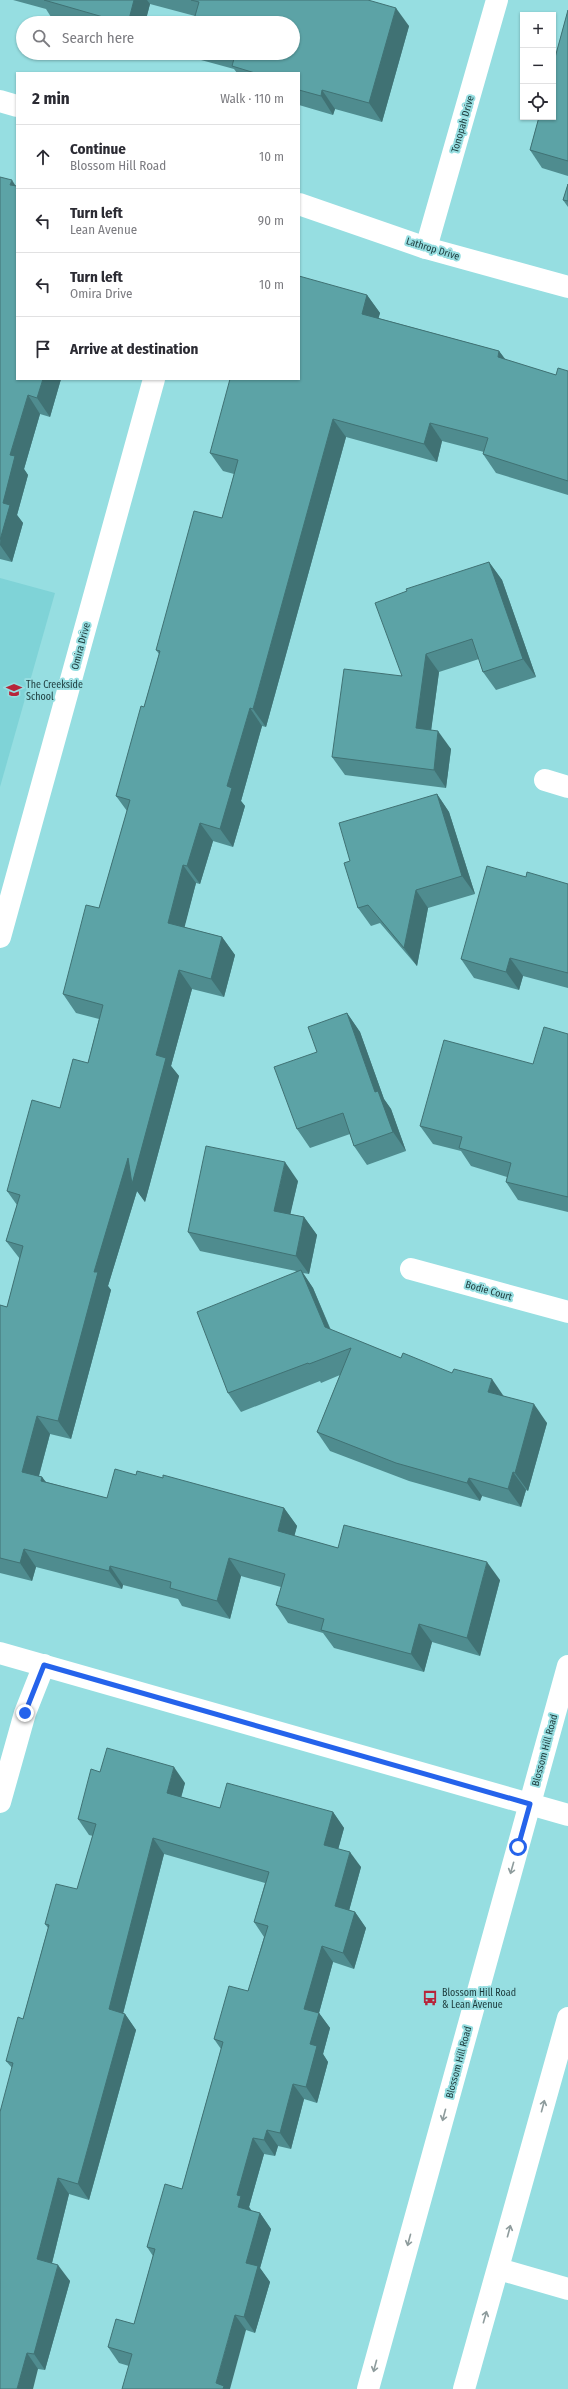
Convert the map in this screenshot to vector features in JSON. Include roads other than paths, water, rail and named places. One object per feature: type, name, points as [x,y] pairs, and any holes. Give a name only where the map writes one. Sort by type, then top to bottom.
[{"type":"street","name":"Tonopah Drive","points":[[426,248],[497,0]]},
{"type":"street","points":[[0,101],[16,106]]},
{"type":"street","name":"Lathrop Drive","points":[[300,204],[426,248],[568,287]]},
{"type":"street","name":"Omira Drive","points":[[0,937],[154,380]]},
{"type":"street","points":[[545,780],[568,787]]},
{"type":"street","name":"Bodie Court","points":[[411,1269],[568,1312]]},
{"type":"street","points":[[0,1653],[568,1815]]},
{"type":"street","points":[[0,1802],[25,1713],[44,1665]]},
{"type":"street","name":"Blossom Hill Road","points":[[368,2389],[568,1666]]},
{"type":"street","points":[[464,2389],[499,2269],[568,2018]]},
{"type":"street","points":[[499,2269],[568,2289]]},
{"type":"place","name":"The Creekside School","points":[[14,690]]},
{"type":"place","name":"Blossom Hill Road & Lean Avenue","points":[[430,1998]]}]
